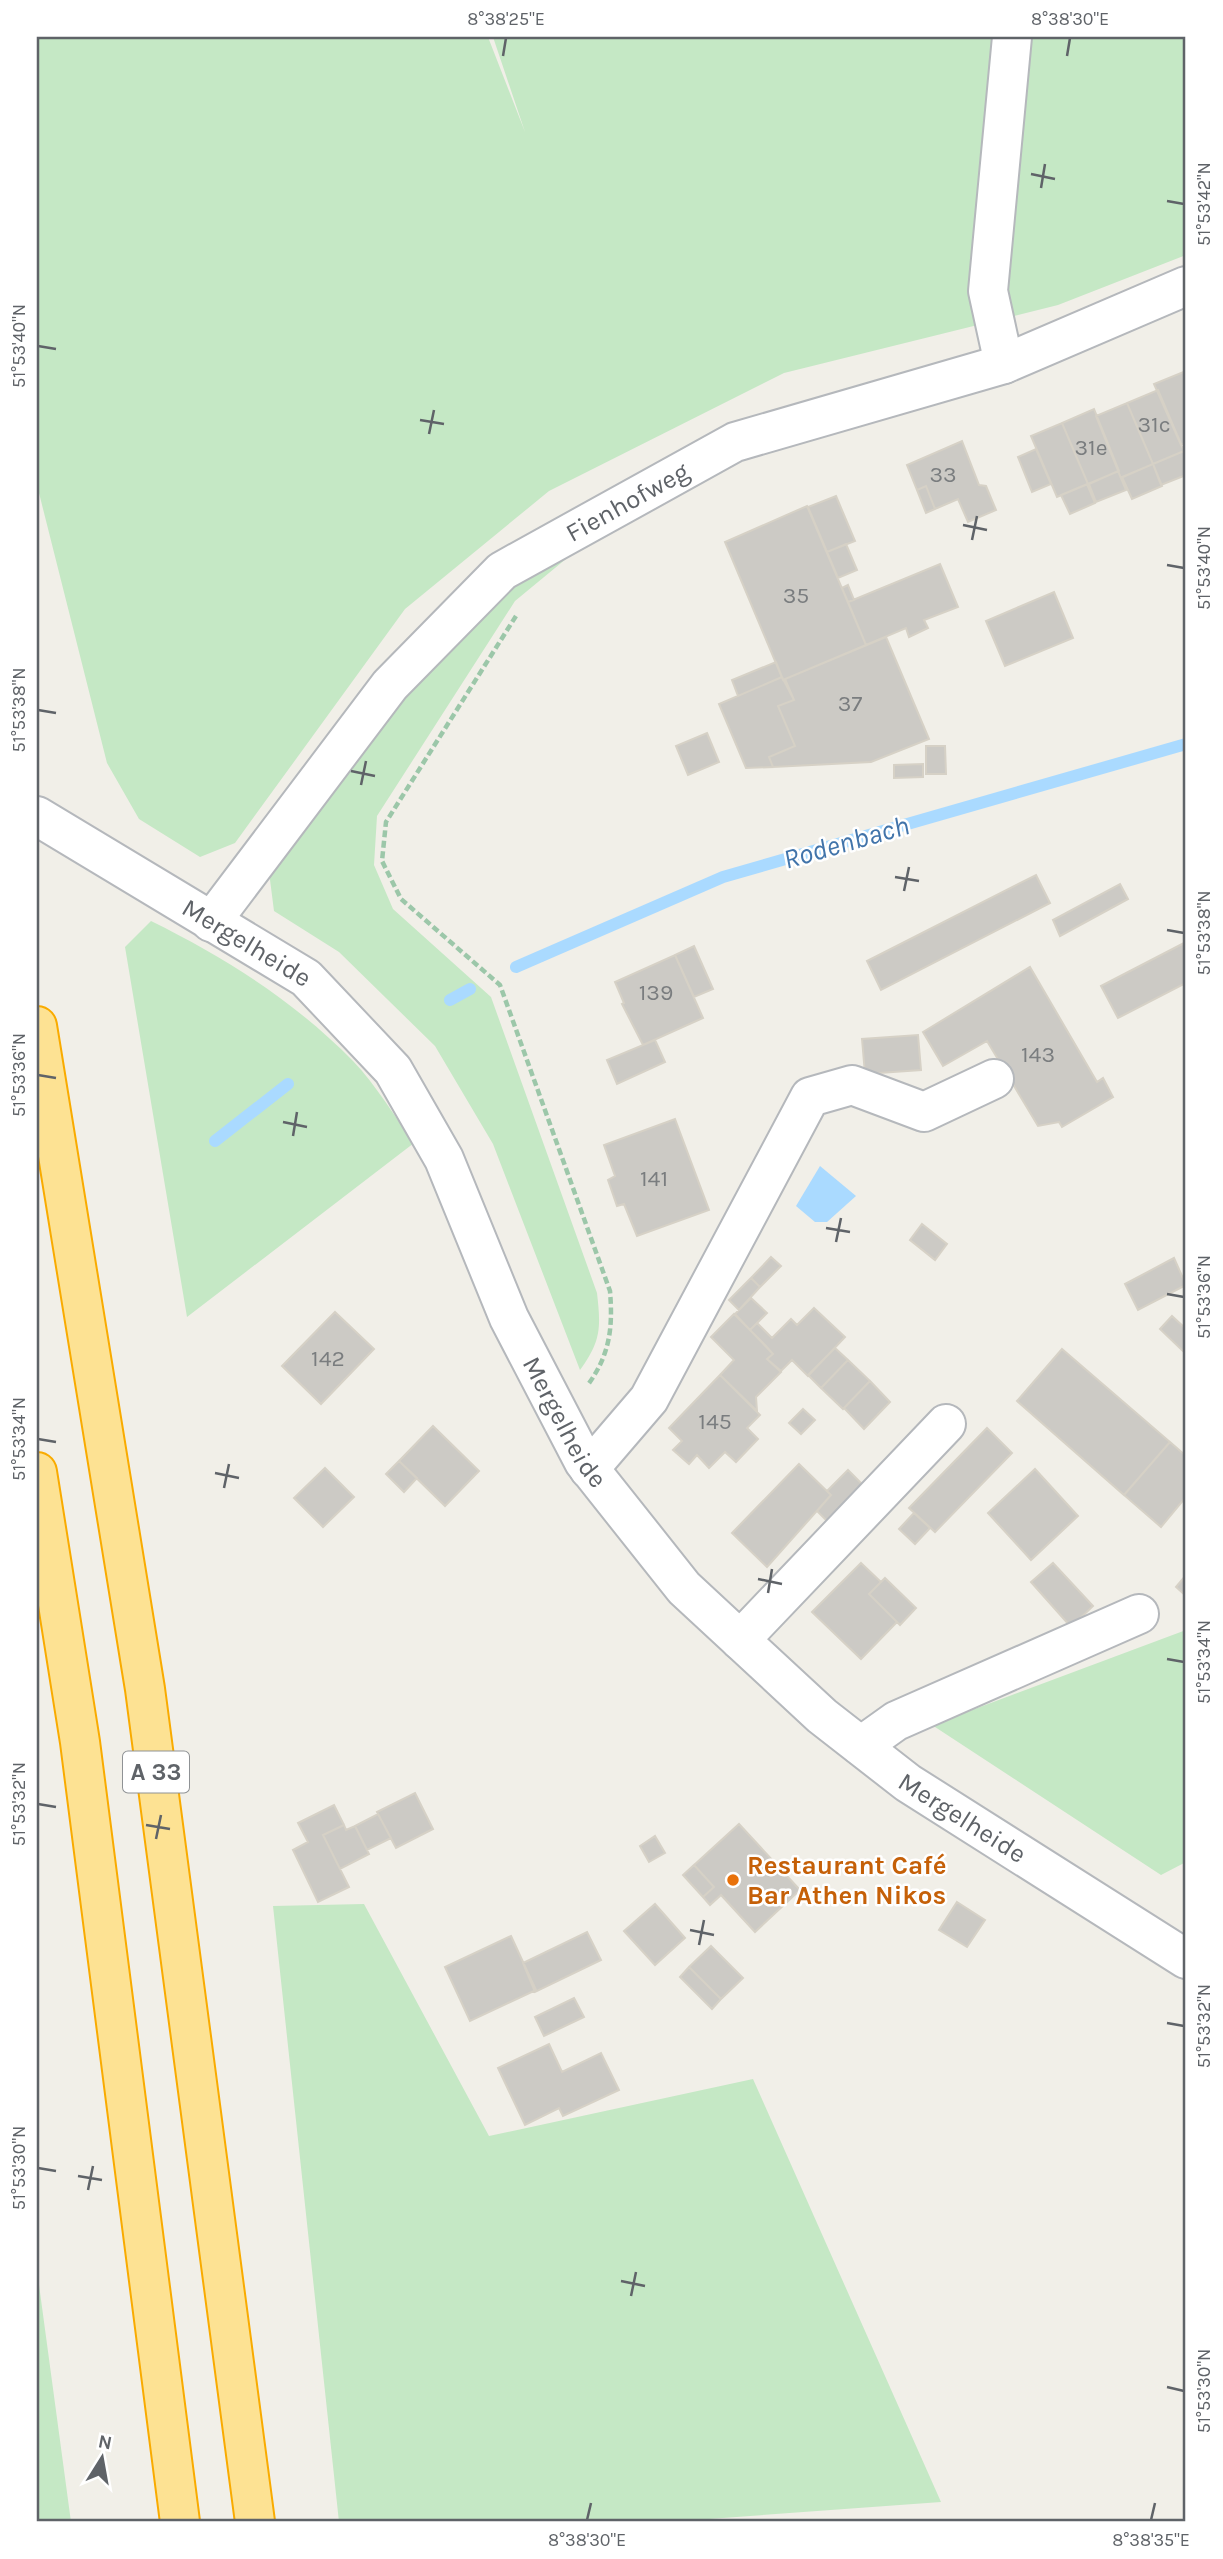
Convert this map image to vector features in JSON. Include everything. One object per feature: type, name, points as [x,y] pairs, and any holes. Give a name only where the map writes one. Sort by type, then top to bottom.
[{"type":"highway","name":"A 33","points":[[37,1026],[145,1689],[255,2522]]},
{"type":"highway","name":"A 33","points":[[37,1472],[80,1742],[180,2522]]},
{"type":"street","points":[[1004,364],[988,291],[1012,37]]},
{"type":"street","name":"Fienhofweg","points":[[211,922],[390,685],[502,571],[735,442],[1004,364],[1186,286]]},
{"type":"street","name":"Mergelheide","points":[[37,816],[306,978],[393,1070],[444,1159],[509,1318],[589,1469],[684,1588],[822,1716],[908,1783],[1186,1959]]},
{"type":"street","points":[[589,1469],[649,1399],[810,1097],[852,1085],[923,1112],[994,1079]]},
{"type":"street","points":[[740,1640],[946,1424]]},
{"type":"street","points":[[861,1746],[897,1721],[1139,1614]]},
{"type":"path","points":[[520,608],[386,822],[382,861],[401,899],[500,985],[610,1291],[613,1328],[603,1366],[581,1395]]},
{"type":"green space","points":[[37,37],[488,37],[525,132],[493,37],[1186,37],[1186,255],[1058,305],[784,373],[549,491],[405,609],[235,843],[200,857],[139,819],[107,763],[37,485]]},
{"type":"green space","points":[[618,516],[515,601],[377,816],[374,865],[393,909],[491,997],[597,1293],[598,1334],[592,1351],[580,1370],[493,1144],[435,1046],[339,952],[274,911],[269,872],[400,696],[510,582]]},
{"type":"green space","points":[[151,921],[258,982],[307,1019],[361,1070],[414,1143],[187,1317],[125,947]]},
{"type":"green space","points":[[1186,1630],[1186,1862],[1161,1875],[932,1725]]},
{"type":"green space","points":[[364,1904],[489,2136],[753,2079],[941,2502],[668,2522],[339,2522],[273,1906]]},
{"type":"green space","points":[[37,2270],[71,2522],[37,2522]]},
{"type":"water","points":[[820,1166],[856,1196],[827,1222],[815,1222],[796,1206]]},
{"type":"building","points":[[1186,371],[1186,443],[1181,445],[1154,384]]},
{"type":"building","points":[[1158,390],[1184,451],[1153,464],[1127,403]]},
{"type":"building","points":[[1127,403],[1153,464],[1121,478],[1096,416]]},
{"type":"building","points":[[1094,409],[1119,471],[1088,484],[1062,423]]},
{"type":"building","points":[[1062,423],[1088,484],[1057,497],[1031,436]]},
{"type":"building","points":[[962,441],[979,485],[986,486],[996,510],[968,522],[958,499],[935,509],[926,486],[917,490],[907,465]]},
{"type":"building","points":[[1036,449],[1051,484],[1032,492],[1018,457]]},
{"type":"building","points":[[1184,451],[1186,475],[1161,485],[1153,464]]},
{"type":"building","points":[[1153,464],[1162,486],[1132,499],[1122,477]]},
{"type":"building","points":[[1118,471],[1126,490],[1096,502],[1089,484]]},
{"type":"building","points":[[1087,484],[1095,503],[1070,514],[1061,495]]},
{"type":"building","points":[[926,486],[935,509],[926,513],[917,490]]},
{"type":"building","points":[[836,496],[855,541],[827,552],[808,507]]},
{"type":"building","points":[[807,506],[866,645],[783,680],[725,542]]},
{"type":"building","points":[[846,544],[857,570],[838,578],[827,552]]},
{"type":"building","points":[[940,564],[958,607],[924,620],[928,628],[909,637],[906,628],[866,645],[848,602]]},
{"type":"building","points":[[848,585],[854,600],[848,602],[842,588]]},
{"type":"building","points":[[1054,592],[1073,638],[1005,666],[986,621]]},
{"type":"building","points":[[886,637],[929,739],[871,762],[773,767],[769,757],[795,746],[778,706],[794,700],[785,679]]},
{"type":"building","points":[[776,662],[782,677],[738,696],[732,680]]},
{"type":"building","points":[[782,677],[794,700],[778,706],[795,746],[769,757],[773,767],[746,768],[719,704]]},
{"type":"building","points":[[707,733],[719,762],[688,775],[676,746]]},
{"type":"building","points":[[926,746],[945,746],[946,774],[926,774]]},
{"type":"building","points":[[923,764],[923,777],[894,778],[894,765]]},
{"type":"building","points":[[1036,875],[1050,903],[881,990],[867,961]]},
{"type":"building","points":[[1120,884],[1128,899],[1060,936],[1053,920]]},
{"type":"building","points":[[1186,942],[1186,983],[1118,1018],[1101,986]]},
{"type":"building","points":[[694,946],[713,989],[694,997],[675,955]]},
{"type":"building","points":[[675,955],[703,1018],[643,1045],[622,1004],[624,1003],[615,982]]},
{"type":"building","points":[[1030,967],[1097,1082],[1103,1078],[1113,1097],[1062,1127],[1059,1122],[1038,1126],[987,1041],[943,1066],[923,1032]]},
{"type":"building","points":[[918,1035],[921,1070],[865,1074],[862,1039]]},
{"type":"building","points":[[655,1040],[665,1062],[617,1084],[607,1060]]},
{"type":"building","points":[[675,1119],[709,1210],[637,1236],[624,1204],[617,1206],[608,1180],[615,1176],[604,1145]]},
{"type":"building","points":[[922,1224],[947,1244],[935,1260],[910,1240]]},
{"type":"building","points":[[771,1257],[781,1266],[760,1287],[751,1278]]},
{"type":"building","points":[[1174,1258],[1186,1285],[1138,1310],[1125,1284]]},
{"type":"building","points":[[751,1278],[760,1287],[739,1310],[729,1300]]},
{"type":"building","points":[[751,1298],[767,1313],[750,1330],[735,1314]]},
{"type":"building","points":[[814,1308],[845,1337],[808,1376],[792,1360],[781,1371],[767,1359],[773,1354],[750,1330],[757,1323],[772,1338],[791,1319],[797,1325]]},
{"type":"building","points":[[335,1312],[374,1349],[321,1404],[282,1366]]},
{"type":"building","points":[[734,1314],[773,1354],[767,1359],[781,1372],[756,1397],[757,1411],[720,1375],[734,1360],[711,1337]]},
{"type":"building","points":[[1172,1316],[1186,1329],[1186,1354],[1160,1329]]},
{"type":"building","points":[[835,1348],[848,1360],[821,1388],[808,1375]]},
{"type":"building","points":[[1062,1349],[1170,1442],[1124,1495],[1017,1401]]},
{"type":"building","points":[[848,1360],[870,1381],[843,1409],[821,1388]]},
{"type":"building","points":[[720,1375],[760,1415],[747,1428],[758,1439],[736,1462],[725,1452],[709,1468],[697,1455],[689,1464],[673,1450],[682,1441],[669,1428]]},
{"type":"building","points":[[870,1381],[890,1402],[864,1429],[844,1408]]},
{"type":"building","points":[[803,1409],[815,1420],[801,1434],[789,1423]]},
{"type":"building","points":[[433,1426],[479,1471],[445,1506],[399,1461]]},
{"type":"building","points":[[987,1428],[1012,1453],[935,1532],[909,1508]]},
{"type":"building","points":[[1170,1442],[1186,1456],[1186,1497],[1161,1527],[1124,1495]]},
{"type":"building","points":[[399,1461],[417,1478],[404,1492],[386,1474]]},
{"type":"building","points":[[799,1464],[831,1495],[767,1567],[732,1533]]},
{"type":"building","points":[[325,1468],[354,1497],[323,1527],[294,1498]]},
{"type":"building","points":[[1035,1469],[1078,1516],[1031,1560],[988,1513]]},
{"type":"building","points":[[848,1470],[871,1493],[836,1530],[817,1511],[831,1495],[827,1491]]},
{"type":"building","points":[[914,1513],[930,1528],[915,1544],[899,1529]]},
{"type":"building","points":[[861,1563],[881,1582],[869,1594],[897,1622],[861,1659],[812,1612]]},
{"type":"building","points":[[1053,1563],[1093,1606],[1071,1627],[1031,1582]]},
{"type":"building","points":[[1186,1575],[1186,1596],[1176,1587]]},
{"type":"building","points":[[885,1578],[916,1608],[900,1625],[869,1594]]},
{"type":"building","points":[[415,1793],[433,1829],[396,1848],[377,1812]]},
{"type":"building","points":[[334,1805],[344,1825],[323,1835],[349,1887],[318,1902],[293,1850],[308,1842],[298,1823]]},
{"type":"building","points":[[378,1814],[391,1838],[367,1850],[355,1826]]},
{"type":"building","points":[[739,1824],[800,1890],[755,1932],[721,1895],[710,1905],[703,1897],[714,1887],[694,1865]]},
{"type":"building","points":[[344,1825],[346,1830],[355,1826],[369,1854],[340,1869],[323,1835]]},
{"type":"building","points":[[655,1836],[665,1853],[649,1862],[640,1846]]},
{"type":"building","points":[[694,1865],[714,1887],[703,1897],[683,1875]]},
{"type":"building","points":[[957,1902],[985,1920],[967,1947],[939,1930]]},
{"type":"building","points":[[655,1904],[685,1938],[655,1965],[624,1931]]},
{"type":"building","points":[[587,1932],[601,1960],[535,1992],[523,1963]]},
{"type":"building","points":[[511,1936],[536,1990],[470,2021],[445,1967]]},
{"type":"building","points":[[711,1946],[743,1978],[721,1999],[689,1967]]},
{"type":"building","points":[[689,1967],[721,1999],[712,2009],[680,1977]]},
{"type":"building","points":[[574,1998],[584,2017],[544,2036],[535,2017]]},
{"type":"building","points":[[549,2044],[562,2072],[601,2053],[619,2090],[563,2116],[559,2108],[525,2125],[498,2068]]},
{"type":"waterway","name":"Rodenbach","points":[[516,967],[723,877],[1186,744]]},
{"type":"waterway","name":"Rodenbach","points":[[450,1000],[470,989]]},
{"type":"waterway","name":"Rodenbach","points":[[215,1141],[288,1084]]},
{"type":"place","name":"Restaurant Café Bar Athen Nikos","points":[[733,1880]]}]
